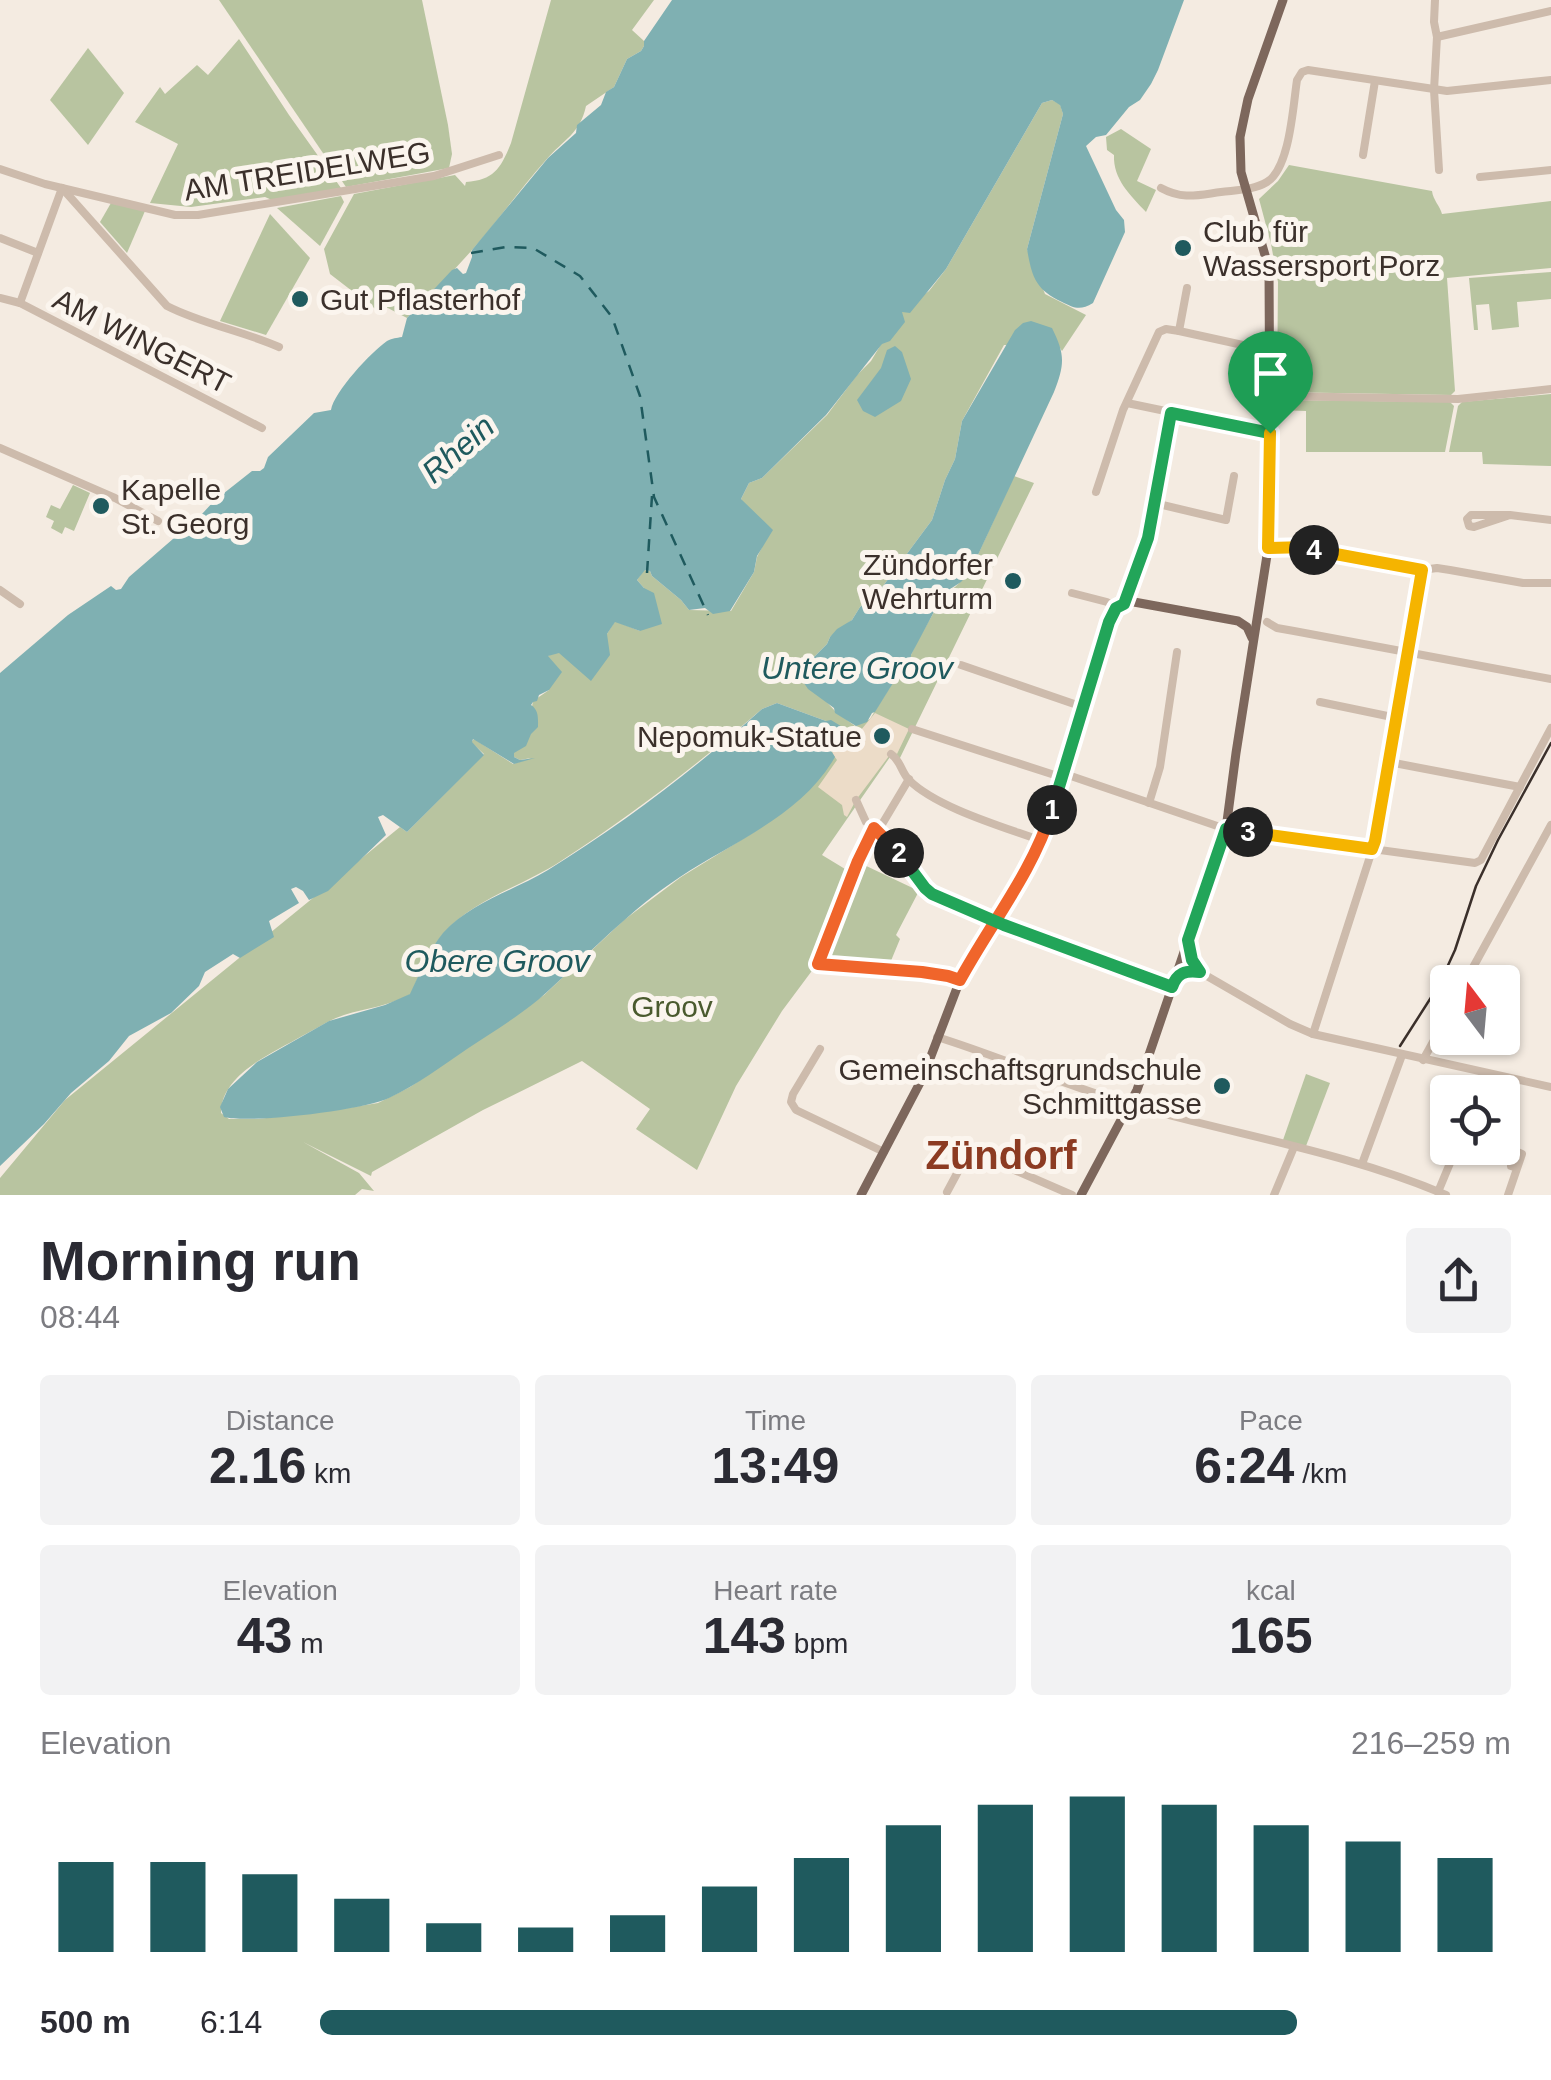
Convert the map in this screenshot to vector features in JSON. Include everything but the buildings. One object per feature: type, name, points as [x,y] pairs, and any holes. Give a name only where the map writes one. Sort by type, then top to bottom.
[{"type":"main road","points":[[1082,1195],[1149,1058],[1226,829],[1268,548],[1271,396],[1269,270],[1239,158],[1248,99],[1283,0]]},
{"type":"main road","points":[[860,1195],[923,1077],[960,980],[1020,885],[1042,841],[1109,622],[1120,606],[1141,602],[1238,622],[1247,627],[1253,640]]},
{"type":"main road","points":[[1238,622],[1258,606]]},
{"type":"street","points":[[1434,0],[1434,90],[1440,170]]},
{"type":"street","points":[[1437,36],[1551,11]]},
{"type":"street","points":[[1161,188],[1183,197],[1245,189],[1266,182],[1280,166],[1297,80],[1308,70],[1447,92],[1551,80]]},
{"type":"street","points":[[1363,156],[1375,81]]},
{"type":"street","name":"AM TREIDELWEG","points":[[0,168],[62,188],[175,215],[198,215],[434,176],[498,155]]},
{"type":"street","points":[[1480,177],[1551,170]]},
{"type":"street","points":[[20,303],[62,188],[168,306],[279,347]]},
{"type":"street","points":[[0,238],[38,253]]},
{"type":"street","points":[[1179,332],[1187,288]]},
{"type":"street","name":"AM WINGERT","points":[[0,298],[20,303],[262,428]]},
{"type":"street","points":[[1096,492],[1127,403],[1158,332],[1166,329],[1270,351]]},
{"type":"street","points":[[1271,396],[1458,398],[1551,390]]},
{"type":"street","points":[[1127,403],[1270,433]]},
{"type":"street","points":[[1072,594],[1120,606],[1148,538],[1171,413]]},
{"type":"street","points":[[0,448],[158,521]]},
{"type":"street","points":[[1154,503],[1226,520],[1234,476]]},
{"type":"street","points":[[1510,515],[1474,527],[1466,523],[1471,515],[1510,515],[1551,520]]},
{"type":"street","points":[[1268,548],[1306,547],[1422,570],[1437,568],[1523,583],[1551,583]]},
{"type":"street","points":[[1314,1034],[1372,849],[1422,570]]},
{"type":"street","points":[[0,590],[20,604]]},
{"type":"street","points":[[1267,622],[1277,628],[1551,679]]},
{"type":"street","points":[[1149,803],[1160,767],[1178,652]]},
{"type":"street","points":[[962,665],[1083,707]]},
{"type":"street","points":[[1320,702],[1397,718]]},
{"type":"street","points":[[912,729],[1226,829],[1478,862],[1551,728]]},
{"type":"street","points":[[891,754],[908,779],[932,796],[1042,841]]},
{"type":"street","points":[[1389,762],[1520,787]]},
{"type":"street","points":[[908,779],[863,848],[818,964],[922,972],[960,980]]},
{"type":"street","points":[[856,800],[866,822],[932,894],[1173,983],[1189,970],[1200,972],[1314,1034],[1551,1087]]},
{"type":"street","points":[[1475,965],[1548,840],[1551,826]]},
{"type":"street","points":[[1188,940],[1192,960],[1200,972]]},
{"type":"street","points":[[937,1038],[1128,1104],[1362,1164],[1442,1193],[1450,1165]]},
{"type":"street","points":[[820,1049],[791,1102],[796,1110],[884,1152]]},
{"type":"street","points":[[1424,1060],[1430,1049]]},
{"type":"street","points":[[1362,1164],[1402,1055]]},
{"type":"street","points":[[1274,1195],[1294,1147]]},
{"type":"street","points":[[948,1192],[968,1153],[973,1152],[1072,1195]]},
{"type":"street","points":[[1508,1195],[1517,1168]]},
{"type":"green space","points":[[219,0],[422,0],[448,125],[452,154],[449,168],[346,187]]},
{"type":"green space","points":[[551,0],[654,0],[632,30],[644,46],[627,59],[614,87],[586,106],[575,130],[472,250],[407,318],[384,306],[378,311],[330,274],[324,249],[354,194],[455,175],[465,186],[466,182],[483,179],[495,171],[511,143]]},
{"type":"green space","points":[[239,39],[341,188],[272,200],[265,197],[191,207],[150,203],[178,144],[135,122],[160,87],[165,94],[197,65],[208,75]]},
{"type":"green space","points":[[88,48],[124,93],[88,145],[50,100]]},
{"type":"green space","name":"Groov","points":[[1052,100],[1060,104],[1063,114],[1027,249],[1045,294],[1086,315],[1062,351],[1058,345],[1004,345],[962,421],[955,459],[932,520],[883,586],[814,657],[803,663],[800,673],[835,711],[855,726],[870,719],[903,666],[909,672],[911,655],[945,593],[970,572],[1014,476],[1034,483],[898,762],[890,757],[822,855],[850,872],[814,968],[736,1086],[697,1170],[636,1129],[650,1109],[582,1061],[483,1110],[371,1176],[303,1142],[359,1173],[374,1191],[362,1189],[355,1195],[0,1195],[0,1178],[65,1100],[400,827],[407,832],[484,754],[471,742],[474,739],[513,764],[531,758],[520,760],[513,753],[529,737],[533,701],[549,690],[547,656],[607,634],[615,621],[640,631],[644,588],[637,580],[644,570],[650,571],[689,610],[731,611],[754,572],[762,547],[741,499],[749,483],[762,478],[827,415],[871,361],[901,311],[929,291],[946,269],[1042,103]],"holes":[[[777,703],[837,728],[796,802],[681,877],[624,920],[544,995],[410,1087],[378,1103],[335,1110],[258,1119],[229,1119],[221,1113],[230,1087],[251,1066],[333,1019],[411,994],[433,947],[456,921],[561,861],[613,826],[762,709]]]},
{"type":"green space","points":[[1121,129],[1151,149],[1137,181],[1156,190],[1146,212],[1124,186],[1116,172],[1114,155],[1107,150],[1106,137]]},
{"type":"green space","points":[[1289,165],[1432,191],[1442,214],[1551,201],[1551,268],[1447,278],[1455,391],[1451,395],[1277,392],[1278,282],[1259,199]]},
{"type":"green space","points":[[341,196],[344,202],[320,246],[277,208]]},
{"type":"green space","points":[[111,203],[145,211],[127,253],[100,222]]},
{"type":"green space","points":[[270,214],[310,258],[266,335],[220,321]]},
{"type":"green space","points":[[1551,272],[1551,299],[1517,302],[1519,327],[1492,330],[1489,304],[1476,305],[1478,330],[1474,330],[1469,278]]},
{"type":"green space","points":[[1551,394],[1551,466],[1483,464],[1482,452],[1449,452],[1462,402]]},
{"type":"green space","points":[[1277,400],[1450,402],[1454,406],[1445,452],[1306,452],[1306,411],[1277,410]]},
{"type":"green space","points":[[73,485],[90,493],[74,531],[65,527],[62,534],[51,528],[54,521],[46,517],[51,505],[60,509]]},
{"type":"green space","points":[[860,863],[919,891],[896,935],[900,939],[888,968],[837,964],[828,947]]},
{"type":"green space","points":[[1306,1074],[1330,1083],[1306,1146],[1283,1140]]},
{"type":"shaded area","points":[[875,713],[909,729],[897,754],[892,752],[847,817],[842,805],[818,787],[837,760],[832,753],[846,731],[856,736]]},
{"type":"water","name":"Rhein","points":[[672,0],[1184,0],[1151,84],[1106,135],[1096,137],[1086,146],[1124,220],[1125,232],[1093,303],[1077,308],[1053,297],[1036,281],[1029,259],[1027,249],[1063,114],[1060,105],[1052,100],[1042,103],[946,269],[910,313],[902,312],[905,322],[890,341],[882,344],[826,415],[762,478],[749,483],[741,499],[773,530],[730,611],[713,614],[705,608],[689,610],[645,570],[637,580],[654,593],[662,624],[640,631],[615,622],[607,634],[610,655],[591,681],[559,653],[548,656],[562,672],[531,705],[537,712],[538,727],[526,746],[514,753],[520,760],[535,758],[514,764],[473,739],[484,755],[407,832],[383,815],[378,817],[386,835],[328,891],[309,900],[303,891],[291,889],[299,903],[269,921],[274,937],[240,958],[233,954],[205,972],[199,986],[171,1013],[129,1036],[109,1061],[71,1093],[0,1166],[0,673],[68,615],[111,586],[121,589],[129,577],[181,532],[193,529],[214,501],[252,471],[264,468],[268,457],[314,413],[331,410],[354,373],[387,341],[402,337],[407,318],[452,270],[457,268],[466,273],[472,250],[548,158],[576,133],[577,125],[601,105],[627,59],[641,51]]},
{"type":"water","name":"Untere Groov","points":[[1031,321],[1052,328],[1059,345],[1062,366],[1054,392],[970,572],[944,593],[911,655],[910,674],[903,667],[875,712],[867,722],[856,726],[808,689],[800,677],[803,663],[814,657],[837,629],[852,620],[883,586],[932,520],[955,459],[962,421],[1015,330]]},
{"type":"water","points":[[895,346],[902,352],[911,379],[901,401],[875,417],[863,411],[857,400],[881,368],[887,350]]},
{"type":"water","name":"Obere Groov","points":[[777,703],[844,728],[836,729],[827,744],[835,757],[821,777],[765,826],[645,903],[528,1008],[429,1075],[376,1103],[307,1115],[224,1117],[220,1107],[228,1089],[257,1062],[329,1021],[410,994],[433,947],[454,922],[548,870],[604,833],[762,709]]},
{"type":"ferry route","points":[[471,253],[506,247],[533,248],[580,276],[612,317],[640,396],[654,497],[708,615]]},
{"type":"ferry route","points":[[647,573],[652,496]]},
{"type":"tram line","points":[[1400,1046],[1439,985],[1476,886],[1551,743]]},
{"type":"place","name":"Club für Wassersport Porz","points":[[1183,248]]},
{"type":"place","name":"Gut Pflasterhof","points":[[300,299]]},
{"type":"place","name":"Kapelle St. Georg","points":[[101,506]]},
{"type":"place","name":"Zündorfer Wehrturm","points":[[1013,581]]},
{"type":"place","name":"Nepomuk-Statue","points":[[882,736]]},
{"type":"place","name":"Gemeinschaftsgrundschule Schmittgasse","points":[[1222,1086]]},
{"type":"district","name":"Zündorf","points":[[1001,1155]]},
{"type":"route","points":[[1270,433],[1171,413],[1148,538],[1124,604],[1116,608],[1109,622],[1046,830],[1020,885],[996,920],[960,980],[922,972],[818,964],[874,828],[932,894],[986,915],[996,920],[1004,925],[1172,987],[1181,974],[1189,970],[1200,972],[1192,960],[1188,940],[1226,829],[1372,849],[1422,570],[1306,547],[1268,548],[1270,433]]}]
